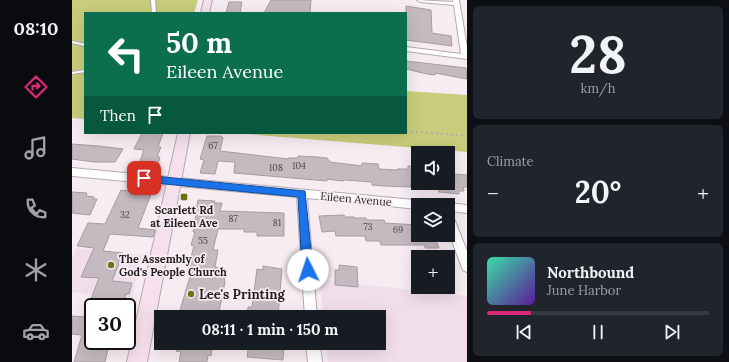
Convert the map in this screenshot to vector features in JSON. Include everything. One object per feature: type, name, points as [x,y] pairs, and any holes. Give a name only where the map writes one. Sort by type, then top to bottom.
[{"type":"main road","points":[[205,12],[208,0]]},
{"type":"main road","points":[[137,362],[184,134]]},
{"type":"street","points":[[407,49],[466,57],[457,2],[420,0]]},
{"type":"street","name":"Eileen Avenue","points":[[72,172],[411,204]]},
{"type":"street","points":[[302,194],[311,310]]},
{"type":"street","points":[[455,207],[467,208]]},
{"type":"street","points":[[455,234],[467,266]]},
{"type":"street","points":[[314,350],[315,362]]},
{"type":"lane","points":[[153,0],[154,12]]},
{"type":"lane","points":[[72,42],[84,45]]},
{"type":"lane","points":[[72,73],[84,71]]},
{"type":"path","points":[[407,131],[467,136]]},
{"type":"shaded area","points":[[76,248],[142,255],[132,298],[111,298],[72,292],[72,259]]},
{"type":"shaded area","points":[[320,280],[411,290],[411,294],[449,294],[467,296],[467,362],[328,362],[327,350],[386,350],[386,310],[322,310]]},
{"type":"green space","points":[[72,0],[198,0],[194,12],[84,12],[84,119],[72,118]]},
{"type":"green space","points":[[407,91],[467,95],[467,152],[455,151],[455,146],[411,146],[411,147],[246,134],[407,134]]},
{"type":"building","points":[[271,0],[311,0],[310,12],[265,12]]},
{"type":"building","points":[[229,2],[242,2],[240,12],[226,12]]},
{"type":"building","points":[[406,6],[431,10],[432,33],[451,36],[452,46],[407,40]]},
{"type":"building","points":[[407,61],[466,68],[467,79],[435,73],[435,75],[407,69]]},
{"type":"building","points":[[142,134],[163,134],[158,147],[161,147],[157,157],[160,157],[157,168],[138,167],[144,150],[134,149]]},
{"type":"building","points":[[207,136],[221,136],[223,138],[220,151],[288,159],[298,158],[298,156],[327,158],[330,162],[362,166],[362,163],[378,164],[379,169],[398,170],[397,169],[408,169],[408,166],[411,166],[411,187],[372,185],[372,182],[327,179],[327,181],[234,173],[235,162],[218,161],[215,174],[200,173],[204,160],[200,159]]},
{"type":"building","points":[[72,144],[123,149],[115,162],[94,162],[72,159]]},
{"type":"building","points":[[455,174],[467,175],[467,187],[463,187],[464,191],[459,191],[459,194],[439,192],[439,190],[455,190]]},
{"type":"building","points":[[121,190],[151,194],[138,228],[155,230],[153,237],[110,234],[103,251],[123,253],[112,281],[132,283],[129,294],[126,294],[125,298],[91,298],[99,278],[81,277],[94,248],[77,246],[88,223],[105,224]]},
{"type":"building","points":[[72,192],[87,193],[86,196],[97,199],[90,215],[72,213]]},
{"type":"building","points":[[198,200],[222,203],[220,211],[284,213],[284,236],[257,236],[257,232],[244,232],[244,229],[218,229],[213,250],[218,250],[215,267],[225,269],[225,282],[219,310],[180,310],[191,273],[187,272],[194,246],[191,245],[195,232],[193,232]]},
{"type":"building","points":[[344,215],[345,217],[366,218],[366,220],[384,220],[385,223],[411,225],[411,242],[437,242],[439,248],[425,248],[425,245],[381,245],[380,241],[366,241],[365,236],[336,236],[335,231],[322,232],[319,216]]},
{"type":"building","points":[[339,265],[357,267],[358,287],[335,285],[335,270],[339,270]]},
{"type":"building","points":[[263,266],[282,269],[279,310],[248,310],[248,307],[252,307],[257,269],[263,270]]},
{"type":"building","points":[[72,316],[84,317],[84,350],[108,350],[105,362],[74,362],[82,335],[72,334]]},
{"type":"building","points":[[212,350],[211,356],[208,355],[207,362],[179,362],[181,352],[176,351]]},
{"type":"building","points":[[248,350],[284,350],[283,360],[247,357]]},
{"type":"place","name":"Scarlett Rd at Eileen Ave","points":[[184,197]]},
{"type":"place","name":"The Assembly of God's People Church","points":[[111,265]]},
{"type":"place","name":"Lee's Printing","points":[[191,294]]},
{"type":"route","points":[[144,178],[302,194],[308,270]]}]
